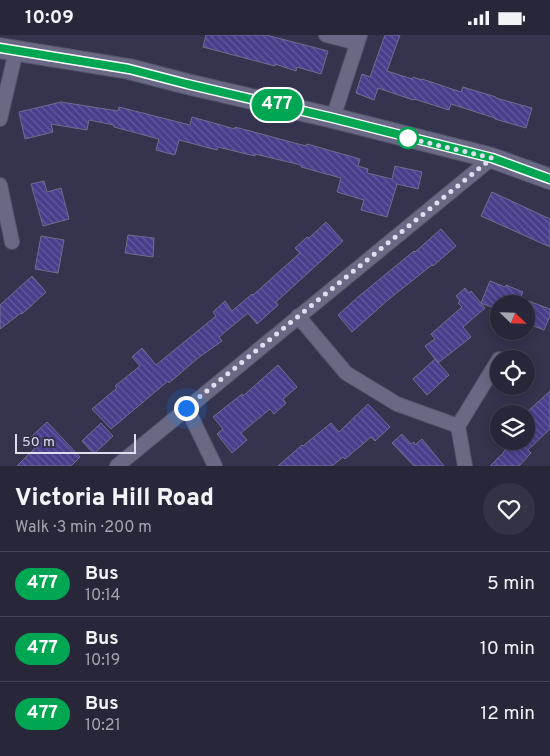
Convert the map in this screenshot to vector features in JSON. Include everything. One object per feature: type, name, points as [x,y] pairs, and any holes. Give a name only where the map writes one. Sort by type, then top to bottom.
[{"type":"main road","points":[[8,49],[129,69],[492,158],[550,179]]},
{"type":"street","points":[[326,35],[358,39],[333,118]]},
{"type":"street","points":[[0,119],[8,49]]},
{"type":"street","points":[[117,466],[492,158]]},
{"type":"street","points":[[0,185],[12,242]]},
{"type":"street","points":[[298,316],[346,373],[397,404],[458,426]]},
{"type":"street","points":[[465,466],[458,426],[490,374]]},
{"type":"street","points":[[186,408],[216,466]]},
{"type":"building","points":[[206,35],[266,35],[328,51],[321,74],[297,67],[296,71],[275,64],[275,66],[203,47]]},
{"type":"building","points":[[385,35],[400,35],[387,71],[412,79],[413,77],[422,79],[461,92],[463,87],[532,108],[526,128],[451,104],[449,110],[378,88],[374,100],[356,93],[362,74],[370,77]]},
{"type":"building","points":[[61,102],[118,111],[119,107],[190,125],[192,117],[235,129],[235,127],[360,159],[358,166],[368,169],[367,173],[392,179],[395,166],[422,172],[418,189],[397,184],[387,217],[361,210],[364,200],[337,192],[341,178],[301,167],[301,165],[255,154],[255,156],[218,147],[217,150],[179,140],[175,155],[156,150],[159,139],[114,127],[114,125],[89,120],[87,130],[51,124],[53,132],[25,139],[19,112]]},
{"type":"building","points":[[44,181],[47,192],[61,188],[69,219],[43,226],[31,184]]},
{"type":"building","points":[[492,192],[550,219],[550,247],[481,216]]},
{"type":"building","points":[[326,222],[343,241],[276,302],[278,305],[257,324],[248,313],[219,337],[222,341],[198,358],[169,383],[168,381],[111,429],[92,409],[117,388],[115,386],[140,366],[132,357],[142,348],[156,365],[216,316],[213,312],[225,301],[232,311],[253,295],[300,253],[295,248]]},
{"type":"building","points":[[441,229],[456,246],[389,299],[352,332],[338,315]]},
{"type":"building","points":[[128,235],[154,238],[153,257],[125,253]]},
{"type":"building","points":[[41,236],[64,240],[58,273],[35,269]]},
{"type":"building","points":[[32,276],[46,292],[22,314],[0,329],[0,305]]},
{"type":"building","points":[[490,281],[523,292],[522,295],[490,295],[490,306],[481,303]]},
{"type":"building","points":[[465,288],[469,293],[471,291],[485,308],[463,327],[471,337],[438,363],[425,346],[435,339],[431,334],[462,307],[458,303],[460,301],[456,296]]},
{"type":"building","points":[[535,303],[550,309],[550,316],[544,330],[535,326]]},
{"type":"building","points":[[435,359],[449,375],[427,395],[413,379]]},
{"type":"building","points":[[278,365],[297,387],[283,399],[286,403],[274,414],[270,409],[241,433],[247,440],[232,453],[217,434],[223,429],[213,417],[242,394],[243,396]]},
{"type":"building","points":[[550,391],[550,429],[535,443],[535,405]]},
{"type":"building","points":[[368,404],[390,427],[375,441],[371,437],[345,459],[343,457],[332,466],[278,466],[331,423],[339,432]]},
{"type":"building","points":[[47,422],[80,457],[71,466],[17,466],[36,447],[29,439]]},
{"type":"building","points":[[101,423],[113,436],[94,454],[82,441]]},
{"type":"building","points":[[402,434],[411,444],[414,442],[415,445],[422,439],[444,466],[414,466],[392,443]]},
{"type":"building","points":[[528,450],[531,453],[519,466],[490,466],[504,451]]},
{"type":"bus line","name":"477","points":[[0,48],[129,69],[492,158],[550,179]]},
{"type":"route","points":[[186,408],[492,158],[408,138]]}]
